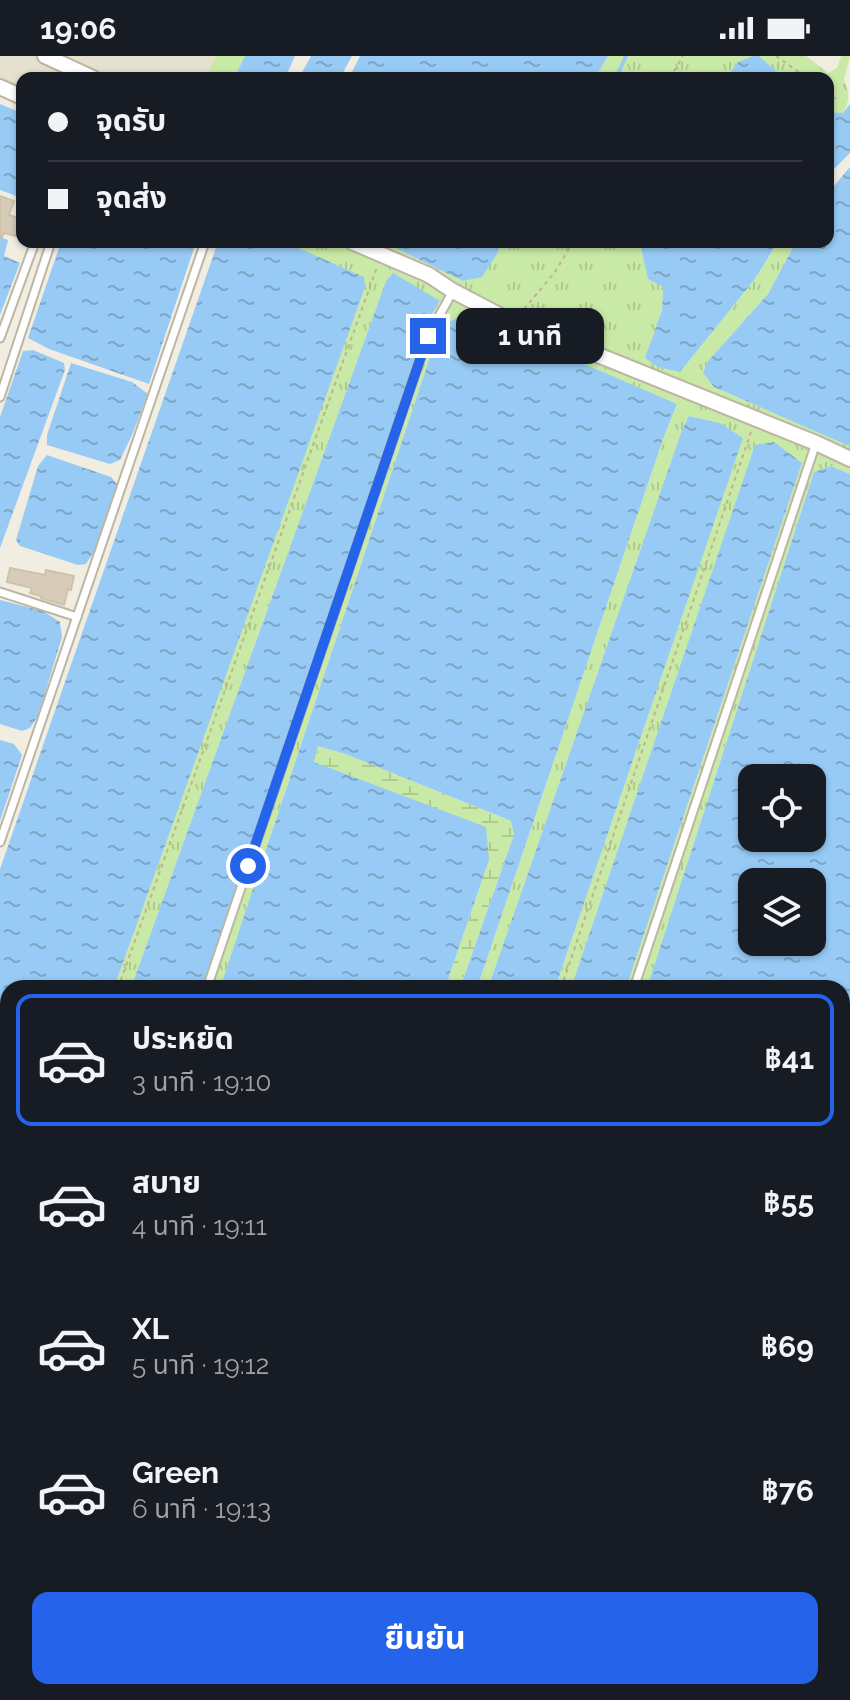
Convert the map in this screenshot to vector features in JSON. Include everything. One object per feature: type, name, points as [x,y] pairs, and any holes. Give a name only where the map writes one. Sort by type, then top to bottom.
[{"type":"street","points":[[45,56],[78,63]]},
{"type":"street","points":[[367,248],[429,275],[453,291],[514,321],[850,459]]},
{"type":"lane","points":[[0,338],[33,248]]},
{"type":"lane","points":[[0,397],[49,248]]},
{"type":"lane","points":[[0,842],[203,248]]},
{"type":"lane","points":[[210,980],[428,336],[453,291]]},
{"type":"lane","points":[[637,980],[816,443]]},
{"type":"lane","points":[[0,592],[77,617]]},
{"type":"path","points":[[776,56],[799,72]]},
{"type":"path","points":[[514,321],[555,272],[569,248]]},
{"type":"path","points":[[121,980],[382,254]]},
{"type":"path","points":[[564,980],[755,420]]},
{"type":"shaded area","points":[[0,56],[216,56],[208,72],[16,72],[16,90],[0,83]]},
{"type":"green space","points":[[216,56],[245,56],[237,72],[208,72]]},
{"type":"green space","points":[[608,56],[753,56],[738,62],[730,72],[599,72]]},
{"type":"green space","points":[[759,56],[806,56],[827,72],[777,72]]},
{"type":"green space","points":[[841,56],[850,56],[844,80],[848,101],[843,113],[834,112],[834,72],[830,72],[837,68]]},
{"type":"green space","points":[[298,248],[395,248],[463,281],[497,254],[499,248],[641,248],[648,279],[663,286],[662,310],[645,358],[680,372],[754,280],[774,248],[793,248],[768,294],[708,361],[703,373],[714,387],[848,445],[850,443],[850,474],[831,466],[814,472],[650,980],[629,980],[802,463],[755,446],[574,980],[558,980],[742,439],[720,423],[689,416],[491,980],[480,980],[677,404],[447,323],[434,345],[223,980],[207,980],[428,321],[440,302],[386,281],[134,980],[117,980],[364,287],[363,277]]},
{"type":"green space","points":[[318,746],[348,755],[511,821],[514,835],[463,980],[448,980],[489,860],[314,762]]},
{"type":"water","points":[[245,56],[295,56],[288,72],[237,72]]},
{"type":"water","points":[[311,56],[352,56],[343,72],[302,72]]},
{"type":"water","points":[[360,56],[608,56],[599,72],[352,72]]},
{"type":"water","points":[[759,56],[777,72],[730,72],[738,62]]},
{"type":"water","points":[[0,104],[16,111],[16,196],[0,190]]},
{"type":"water","points":[[850,104],[850,153],[834,169],[834,112],[843,113]]},
{"type":"water","points":[[850,167],[849,446],[714,387],[703,373],[708,361],[768,294],[793,248],[834,248],[834,186]]},
{"type":"water","points":[[0,237],[8,240],[4,256],[20,263],[0,315]]},
{"type":"water","points":[[59,248],[194,248],[149,384],[49,349],[28,338]]},
{"type":"water","points":[[216,248],[299,248],[364,277],[365,287],[117,980],[0,980],[0,869]]},
{"type":"water","points":[[395,248],[499,248],[482,277],[463,281]]},
{"type":"water","points":[[641,248],[774,248],[754,280],[680,372],[658,367],[645,358],[662,310],[663,287],[648,279]]},
{"type":"water","points":[[393,273],[440,301],[428,321],[207,980],[134,980],[386,281]]},
{"type":"water","points":[[463,315],[677,404],[480,980],[463,980],[514,835],[511,821],[348,755],[318,746],[314,762],[486,827],[489,860],[448,980],[223,980],[434,345],[447,323]]},
{"type":"water","points":[[33,350],[64,363],[65,370],[0,548],[0,417],[23,351]]},
{"type":"water","points":[[71,363],[132,382],[148,394],[120,460],[110,464],[47,445],[47,435]]},
{"type":"water","points":[[689,416],[720,423],[743,438],[558,980],[491,980]]},
{"type":"water","points":[[774,442],[802,463],[629,980],[574,980],[755,445]]},
{"type":"water","points":[[47,455],[111,477],[117,484],[95,550],[86,564],[78,565],[20,546],[16,540],[38,466]]},
{"type":"water","points":[[831,466],[850,474],[850,980],[650,980],[814,472]]},
{"type":"water","points":[[0,600],[43,611],[60,622],[62,637],[38,716],[30,728],[22,731],[0,724]]},
{"type":"water","points":[[0,740],[14,744],[22,755],[0,821]]},
{"type":"building","points":[[0,196],[14,201],[9,215],[16,217],[16,236],[4,233],[0,237]]},
{"type":"building","points":[[10,568],[45,575],[46,570],[74,576],[64,605],[30,593],[32,588],[7,582]]},
{"type":"waterway","points":[[619,72],[626,56]]},
{"type":"route","points":[[248,866],[428,336]]}]
